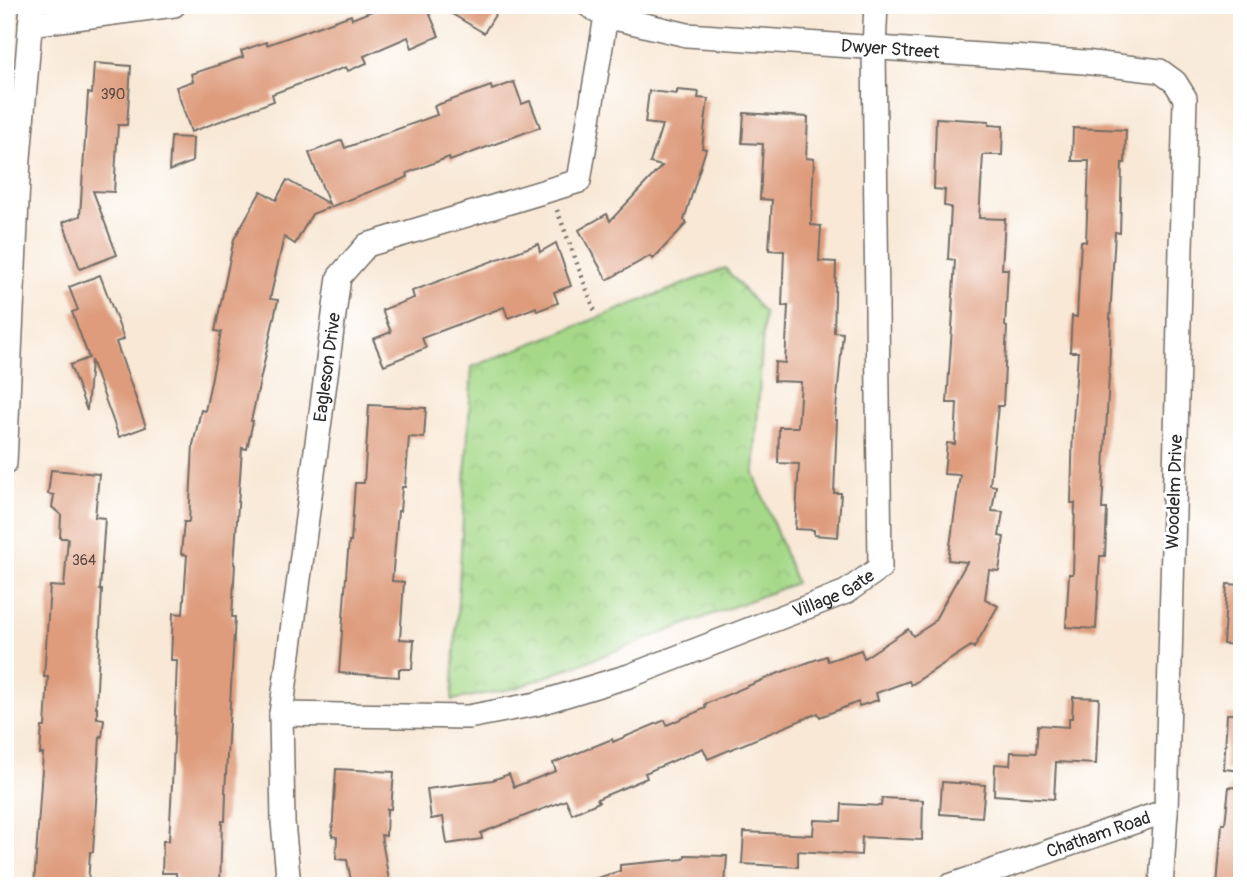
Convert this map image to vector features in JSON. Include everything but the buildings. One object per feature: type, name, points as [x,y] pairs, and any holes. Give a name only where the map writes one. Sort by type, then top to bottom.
[{"type":"street","points":[[5,463],[12,161],[31,15],[174,5]]},
{"type":"street","points":[[874,47],[876,5]]},
{"type":"street","name":"Dwyer Street","points":[[597,10],[687,35],[1084,62],[1160,71],[1175,82],[1185,98]]},
{"type":"street","name":"Eagleson Drive","points":[[289,886],[283,822],[281,714],[339,276],[367,245],[579,181],[597,10]]},
{"type":"street","name":"Village Gate","points":[[281,714],[468,717],[536,704],[629,676],[846,592],[880,568],[874,47]]},
{"type":"street","name":"Woodelm Drive","points":[[1161,886],[1166,811],[1185,98]]},
{"type":"street","name":"Chatham Road","points":[[949,886],[1166,811]]},
{"type":"path","points":[[550,190],[596,314]]},
{"type":"green space","points":[[725,268],[764,313],[754,473],[796,583],[516,688],[452,700],[472,367]]}]
